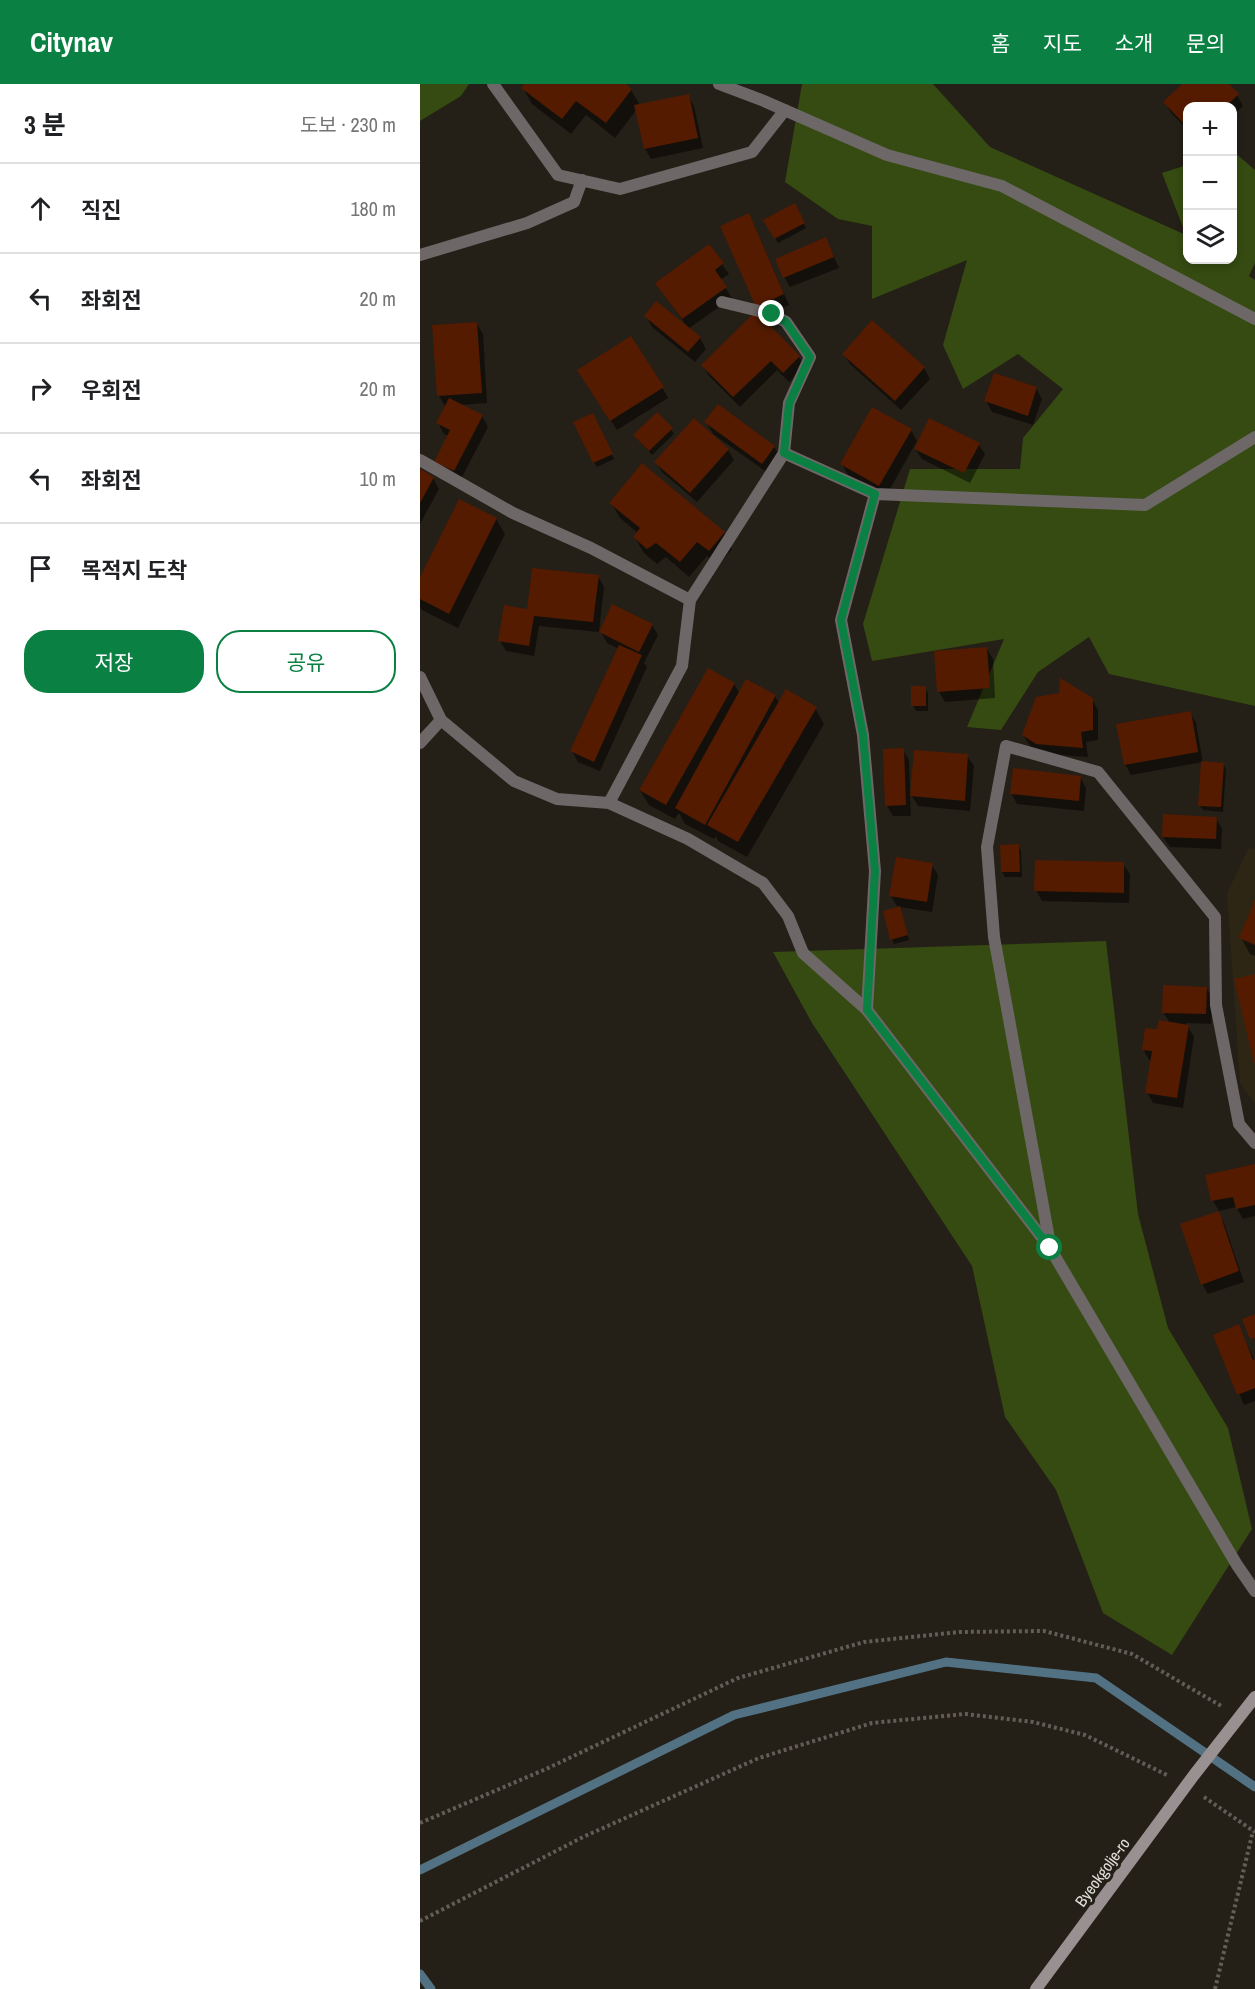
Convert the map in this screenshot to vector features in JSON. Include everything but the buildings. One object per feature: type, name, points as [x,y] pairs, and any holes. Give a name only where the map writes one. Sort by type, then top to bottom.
[{"type":"street","points":[[493,84],[558,175],[620,189],[752,152],[785,110]]},
{"type":"street","points":[[719,84],[887,155],[1002,186],[1255,319]]},
{"type":"street","points":[[420,255],[527,223],[574,202],[582,180]]},
{"type":"street","points":[[609,803],[682,666],[690,600],[784,453],[789,404],[810,357],[786,322],[772,314],[722,302]]},
{"type":"street","points":[[784,453],[875,494],[1145,506],[1255,437]]},
{"type":"street","points":[[420,460],[513,513],[591,548],[690,600]]},
{"type":"street","points":[[867,1010],[875,871],[863,735],[841,620],[875,494]]},
{"type":"street","points":[[420,677],[441,720],[514,781],[557,799],[609,803],[688,839],[763,883],[788,916],[803,953],[867,1010],[1050,1248],[1237,1565],[1255,1591]]},
{"type":"street","points":[[420,743],[441,720]]},
{"type":"street","points":[[1050,1248],[994,937],[987,847],[1006,746],[1098,772],[1215,917],[1216,1005],[1239,1124],[1255,1143]]},
{"type":"street","points":[[1237,1720],[1255,1697]]},
{"type":"street","name":"Byeokgolje-ro","points":[[1036,1989],[1237,1720]]},
{"type":"path","points":[[420,1823],[546,1769],[738,1678],[864,1642],[959,1632],[1044,1631],[1132,1654],[1237,1720]]},
{"type":"path","points":[[420,1921],[583,1837],[759,1758],[872,1723],[966,1714],[1033,1722],[1085,1735],[1190,1780],[1254,1832],[1215,1989]]},
{"type":"shaded area","points":[[1249,847],[1255,849],[1255,1104],[1240,1083],[1227,893]]},
{"type":"green space","points":[[420,84],[469,84],[461,96],[420,121]]},
{"type":"green space","points":[[802,84],[933,84],[990,147],[1183,234],[1183,264],[1237,264],[1237,154],[1255,170],[1255,263],[1249,276],[1255,280],[1255,706],[1109,674],[1089,637],[1038,672],[1001,730],[967,727],[1004,639],[872,661],[863,624],[910,469],[1020,469],[1023,438],[1063,389],[1018,354],[963,389],[943,345],[967,260],[872,299],[872,226],[838,219],[785,182]]},
{"type":"green space","points":[[1183,166],[1183,227],[1162,173]]},
{"type":"green space","points":[[1106,941],[1138,1214],[1168,1328],[1228,1428],[1252,1529],[1172,1655],[1103,1613],[1056,1490],[1005,1417],[972,1266],[812,1023],[773,952]]},
{"type":"waterway","points":[[420,1870],[734,1715],[946,1662],[1096,1678],[1255,1787]]},
{"type":"waterway","points":[[420,1974],[431,1989]]},
{"type":"route","points":[[772,314],[786,322],[810,357],[789,404],[784,453],[875,494],[841,620],[863,735],[875,871],[867,1010],[1050,1248]]}]
